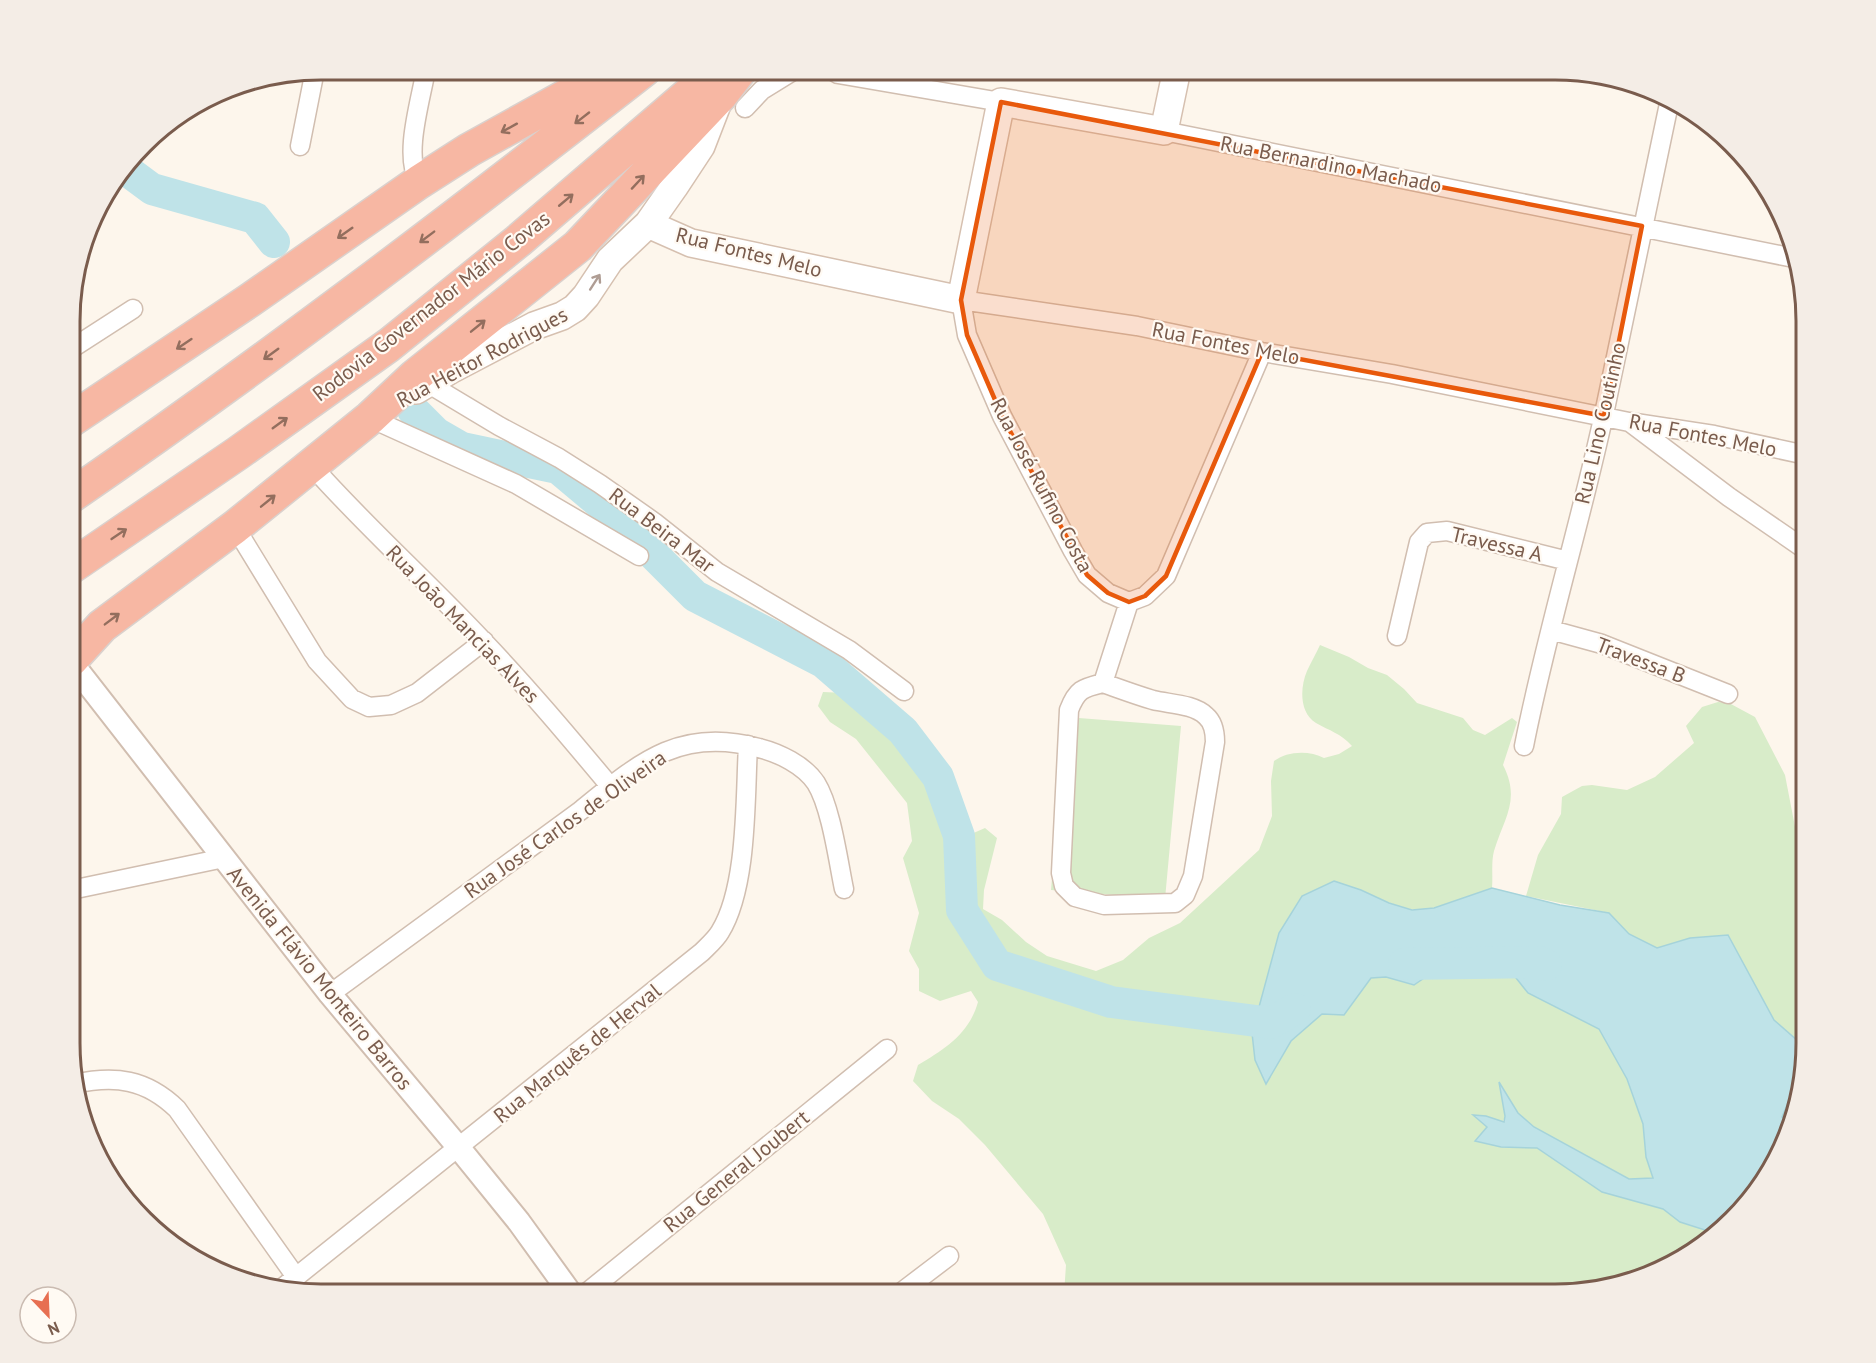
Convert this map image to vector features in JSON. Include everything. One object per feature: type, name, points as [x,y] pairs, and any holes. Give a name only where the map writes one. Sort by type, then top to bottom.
[{"type":"highway","points":[[80,414],[250,300],[419,182],[469,150],[595,80]]},
{"type":"highway","points":[[80,490],[299,334],[475,202],[631,80]]},
{"type":"highway","points":[[80,651],[102,626],[235,527],[312,466],[578,246],[728,91]]},
{"type":"highway","name":"Rodovia Governador Mário Covas","points":[[80,561],[238,453],[389,345],[518,241],[728,91]]},
{"type":"main road","points":[[1164,130],[1175,80]]},
{"type":"main road","name":"Rua Heitor Rodrigues","points":[[399,396],[534,326],[562,316],[575,308],[586,296],[610,260],[648,224],[701,146],[728,91]]},
{"type":"main road","name":"Rua Bernardino Machado","points":[[1001,102],[1164,130]]},
{"type":"main road","name":"Rua José Rufino Costa","points":[[961,300],[1001,102]]},
{"type":"main road","name":"Rua Fontes Melo","points":[[648,224],[691,243],[961,300]]},
{"type":"street","points":[[300,146],[313,80]]},
{"type":"street","points":[[419,182],[414,172],[412,149],[424,80]]},
{"type":"street","points":[[728,91],[762,90],[778,80]]},
{"type":"street","name":"Rua Bernardino Machado","points":[[878,80],[1001,102]]},
{"type":"street","name":"Rua Lino Coutinho","points":[[1524,746],[1536,687],[1604,416],[1668,108]]},
{"type":"street","name":"Rua Bernardino Machado","points":[[1164,130],[1788,257]]},
{"type":"street","name":"Rua Fontes Melo","points":[[961,300],[1137,326],[1629,422],[1714,435],[1796,453]]},
{"type":"street","name":"Rua José Rufino Costa","points":[[961,300],[967,335],[998,405],[1073,551],[1087,575],[1108,593],[1129,602]]},
{"type":"street","points":[[80,343],[133,309]]},
{"type":"street","points":[[1104,683],[1129,602],[1145,596],[1166,576],[1262,352]]},
{"type":"street","points":[[399,396],[516,484],[639,556]]},
{"type":"street","name":"Rua Beira Mar","points":[[399,396],[499,426],[559,458],[654,522],[717,572],[849,650],[904,691]]},
{"type":"street","points":[[1629,422],[1729,497],[1796,543]]},
{"type":"street","name":"Rua João Mancias Alves","points":[[312,466],[350,509],[484,641],[610,786]]},
{"type":"street","points":[[235,527],[317,661],[352,699],[369,707],[391,705],[417,693],[484,641]]},
{"type":"street","name":"Travessa A","points":[[1397,636],[1419,542],[1427,532],[1447,531],[1568,561]]},
{"type":"street","name":"Travessa B","points":[[1551,630],[1602,644],[1728,694]]},
{"type":"street","name":"Avenida Flávio Monteiro Barros","points":[[80,673],[330,994],[519,1222],[564,1284]]},
{"type":"street","points":[[1104,683],[1149,699],[1191,708],[1204,714],[1210,720],[1215,732],[1193,876],[1185,895],[1175,903],[1104,905],[1075,897],[1064,886],[1061,873],[1069,710],[1079,691],[1104,683]]},
{"type":"street","name":"Rua José Carlos de Oliveira","points":[[330,994],[580,811],[610,786],[659,753],[678,746],[711,741],[748,745],[774,752],[800,767],[815,782],[824,799],[844,889]]},
{"type":"street","name":"Rua Marquês de Herval","points":[[291,1281],[702,952],[720,932],[733,900],[740,872],[748,745]]},
{"type":"street","points":[[80,888],[224,858]]},
{"type":"street","name":"Rua General Joubert","points":[[597,1284],[887,1049]]},
{"type":"street","points":[[83,1082],[129,1080],[162,1094],[177,1108],[296,1277]]},
{"type":"street","points":[[912,1284],[949,1256]]},
{"type":"highlighted area","points":[[1001,102],[1642,226],[1604,416],[1262,352],[1166,576],[1145,596],[1129,602],[1108,593],[1087,575],[1002,416],[967,335],[961,300]]},
{"type":"green space","points":[[1320,645],[1387,675],[1417,703],[1463,718],[1473,730],[1485,735],[1512,718],[1517,722],[1503,765],[1511,789],[1511,799],[1493,855],[1492,888],[1451,903],[1419,910],[1397,906],[1361,890],[1263,998],[1252,1033],[1266,1083],[1291,1041],[1322,1014],[1371,978],[1386,977],[1414,985],[1462,952],[1493,949],[1528,993],[1599,1029],[1627,1079],[1643,1124],[1646,1157],[1653,1179],[1629,1179],[1534,1127],[1518,1113],[1500,1084],[1505,1116],[1503,1122],[1486,1116],[1474,1116],[1487,1127],[1475,1141],[1501,1147],[1537,1148],[1602,1192],[1663,1209],[1680,1222],[1706,1230],[1689,1243],[1662,1259],[1633,1271],[1603,1279],[1556,1284],[1065,1284],[1066,1265],[1043,1214],[985,1145],[959,1119],[932,1101],[913,1081],[918,1065],[938,1053],[962,1032],[969,1023],[978,1002],[971,991],[940,1001],[919,991],[919,969],[909,951],[919,913],[903,858],[912,841],[907,803],[856,739],[830,722],[818,706],[823,692],[846,693],[897,743],[926,780],[947,821],[953,845],[956,896],[966,873],[969,835],[985,828],[997,838],[984,890],[983,909],[1002,920],[1026,942],[1047,956],[1096,971],[1123,960],[1149,938],[1180,923],[1259,850],[1272,816],[1271,781],[1274,761],[1285,755],[1298,753],[1318,755],[1324,758],[1339,754],[1352,746],[1339,735],[1310,719],[1306,713],[1302,692],[1309,668]]},
{"type":"green space","points":[[1718,702],[1729,703],[1755,717],[1785,775],[1796,832],[1796,1039],[1774,1020],[1728,935],[1690,938],[1657,948],[1629,934],[1609,913],[1526,896],[1538,855],[1561,814],[1562,797],[1582,786],[1592,785],[1627,790],[1655,777],[1694,743],[1686,726],[1702,707]]},
{"type":"green space","points":[[1066,717],[1181,726],[1165,899],[1051,890]]},
{"type":"green space","points":[[1790,1099],[1784,1118],[1782,1117]]},
{"type":"water","points":[[1334,881],[1412,910],[1434,908],[1492,888],[1560,905],[1609,913],[1629,934],[1657,948],[1690,938],[1728,935],[1774,1020],[1796,1039],[1792,1090],[1782,1117],[1784,1120],[1772,1149],[1747,1189],[1726,1213],[1706,1230],[1680,1222],[1663,1209],[1602,1192],[1537,1148],[1501,1147],[1475,1141],[1487,1127],[1473,1115],[1486,1116],[1504,1122],[1499,1082],[1518,1113],[1534,1127],[1629,1179],[1653,1178],[1646,1157],[1643,1124],[1627,1079],[1599,1029],[1528,993],[1493,949],[1462,952],[1414,985],[1386,977],[1371,978],[1344,1015],[1322,1014],[1291,1041],[1266,1084],[1255,1060],[1252,1033],[1279,933],[1302,896]]},
{"type":"waterway","points":[[130,173],[152,189],[255,218],[274,242]]},
{"type":"waterway","points":[[413,410],[436,433],[462,448],[558,468],[614,515],[695,596],[823,662],[903,731],[938,777],[959,836],[962,910],[997,965],[1111,1002],[1271,1023],[1295,1009]]},
{"type":"waterway","points":[[1404,964],[1540,962],[1546,965]]}]
